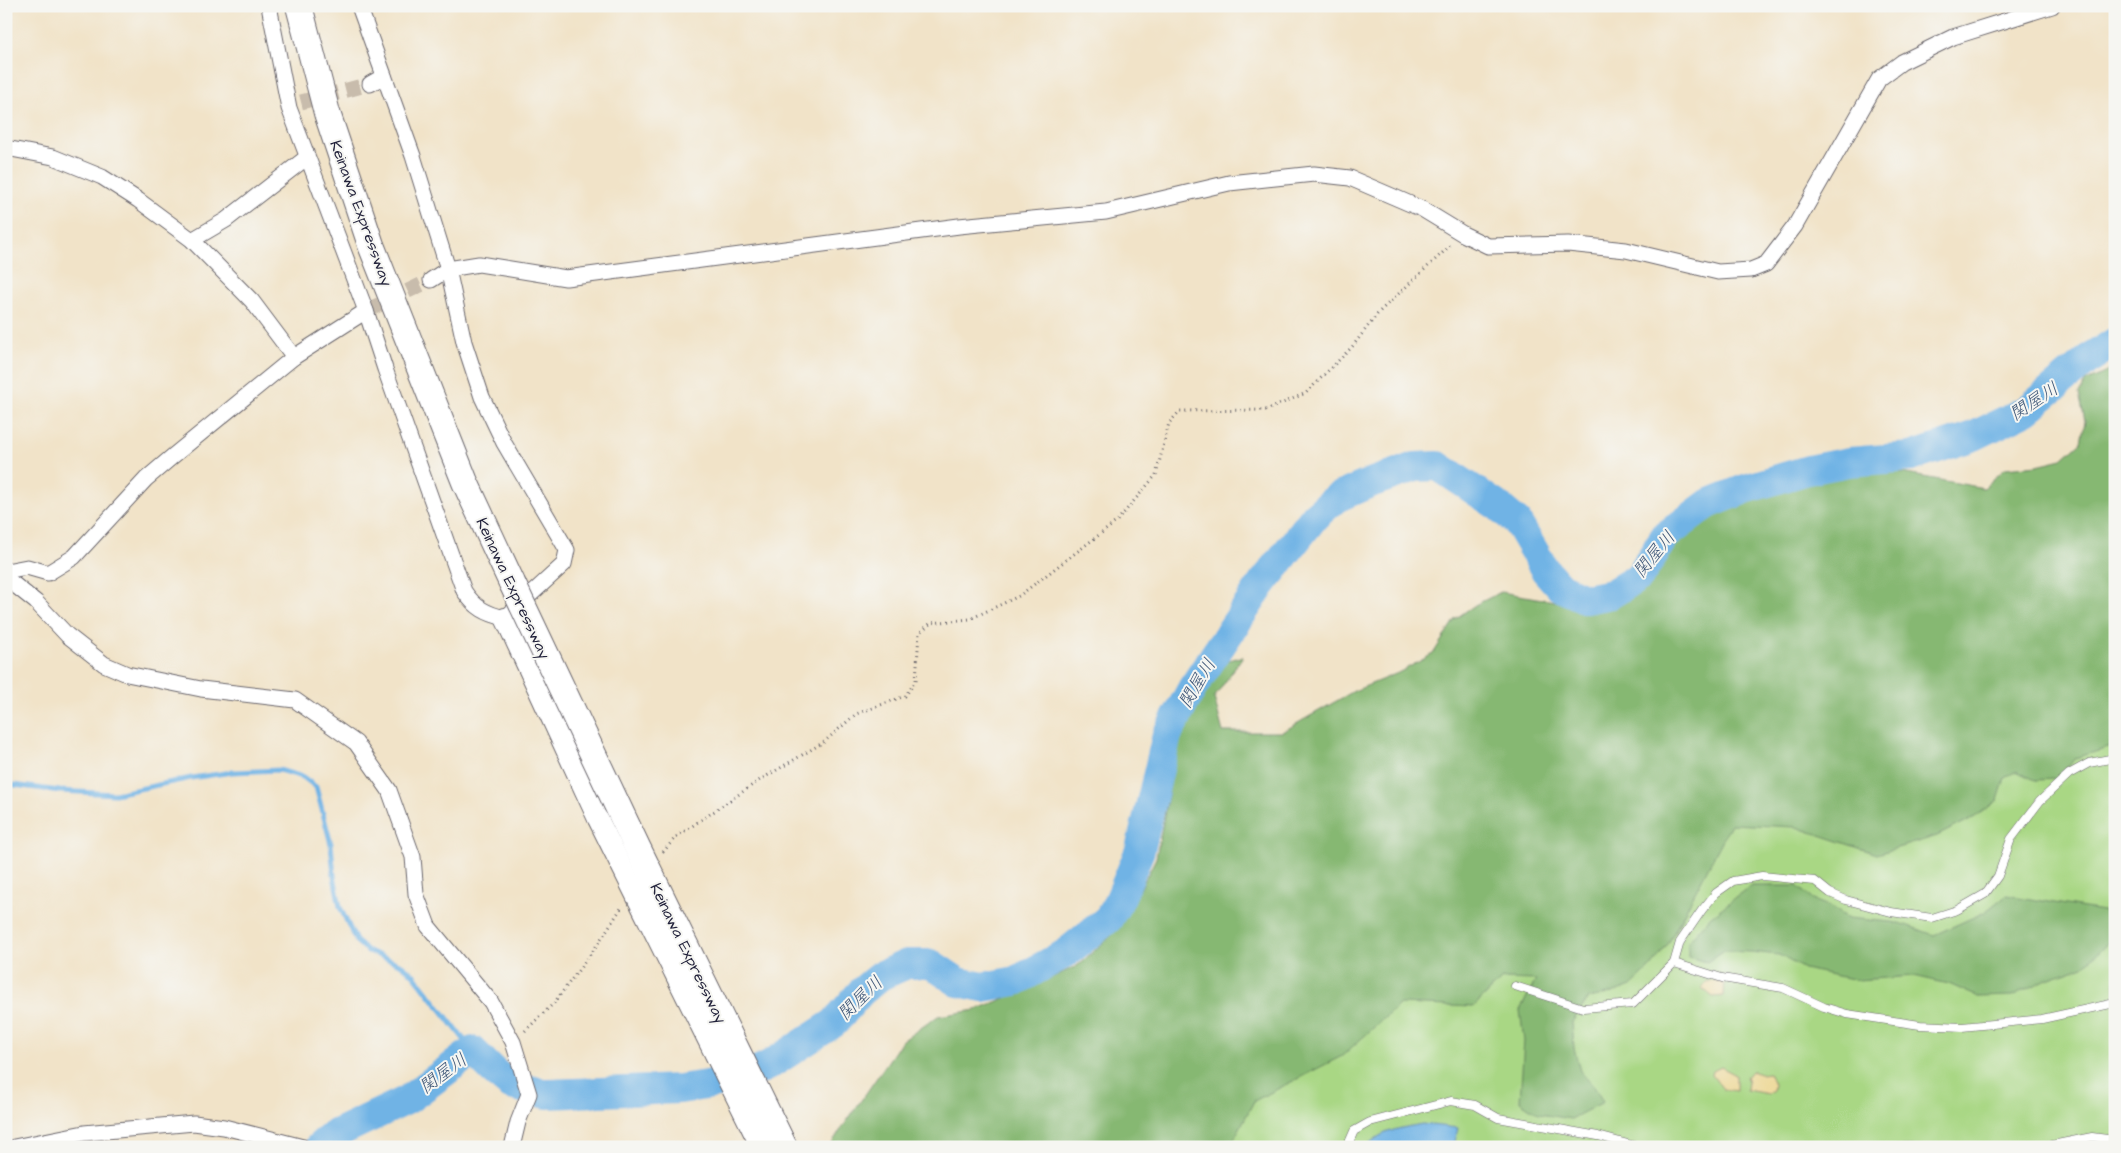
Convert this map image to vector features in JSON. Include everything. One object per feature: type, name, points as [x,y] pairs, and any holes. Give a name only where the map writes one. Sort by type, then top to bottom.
[{"type":"highway","name":"Keinawa Expressway","points":[[299,6],[327,113],[371,245],[465,482],[637,847],[784,1147]]},
{"type":"street","points":[[269,6],[295,105],[306,158],[366,311],[464,592],[471,602],[486,614],[505,618]]},
{"type":"street","points":[[359,6],[413,156],[448,268],[466,351],[482,397],[504,443],[567,550],[564,564],[505,618]]},
{"type":"street","points":[[431,280],[448,268],[478,264],[566,278],[959,226],[1106,212],[1229,183],[1314,174],[1350,178],[1422,208],[1462,234],[1488,246],[1568,244],[1626,250],[1718,272],[1751,270],[1766,264],[1795,226],[1879,79],[1902,62],[1953,37],[2052,6]]},
{"type":"street","points":[[370,84],[384,76]]},
{"type":"street","points":[[6,148],[53,157],[102,177],[138,200],[192,240],[252,301],[294,357]]},
{"type":"street","points":[[192,240],[226,220],[306,158]]},
{"type":"street","points":[[6,570],[27,567],[48,573],[74,557],[146,479],[294,357],[366,311]]},
{"type":"street","points":[[6,578],[36,602],[67,635],[104,664],[127,674],[201,689],[295,700],[356,743],[389,790],[413,857],[416,894],[428,926],[490,1002],[513,1042],[529,1094],[518,1122],[512,1147]]},
{"type":"street","points":[[505,618],[598,819],[761,1147]]},
{"type":"street","points":[[14,1147],[84,1133],[194,1123],[224,1127],[303,1147]]},
{"type":"lane","points":[[1516,986],[1583,1008],[1633,1004],[1674,963],[1680,942],[1716,893],[1734,881],[1762,876],[1815,881],[1830,892],[1846,900],[1891,912],[1932,918],[1957,910],[1985,894],[1998,876],[2011,839],[2040,801],[2069,774],[2089,762],[2115,758]]},
{"type":"lane","points":[[1674,963],[1722,978],[1783,988],[1824,1007],[1847,1014],[1920,1025],[1962,1027],[2042,1019],[2115,1003]]},
{"type":"lane","points":[[1348,1147],[1354,1131],[1370,1122],[1451,1101],[1475,1105],[1498,1118],[1598,1136],[1639,1147]]},
{"type":"lane","points":[[2042,1147],[2092,1137],[2115,1140]]},
{"type":"path","points":[[658,857],[676,837],[760,780],[824,742],[856,714],[906,696],[916,681],[919,633],[931,623],[970,619],[1020,596],[1116,522],[1156,475],[1168,423],[1180,411],[1267,410],[1306,393],[1352,347],[1379,312],[1462,234]]},
{"type":"path","points":[[513,1042],[554,1003],[596,948],[626,901]]},
{"type":"green space","points":[[2115,368],[2115,746],[2075,758],[2059,779],[2035,780],[2016,771],[2005,778],[1998,800],[1975,817],[1937,836],[1877,854],[1796,827],[1731,824],[1668,944],[1651,967],[1631,986],[1612,993],[1589,998],[1572,1022],[1574,1048],[1580,1071],[1595,1088],[1603,1102],[1571,1119],[1539,1114],[1520,1101],[1524,1041],[1520,1010],[1536,980],[1502,979],[1473,1007],[1400,1004],[1342,1056],[1254,1101],[1230,1147],[829,1147],[902,1041],[938,1016],[976,1010],[1077,966],[1113,934],[1132,905],[1156,858],[1178,742],[1201,694],[1219,663],[1243,656],[1214,698],[1223,732],[1282,732],[1354,691],[1398,673],[1433,654],[1455,619],[1475,605],[1501,592],[1572,604],[1611,605],[1638,587],[1680,537],[1695,523],[1715,512],[1805,482],[1885,470],[1984,488],[2005,468],[2037,465],[2062,459],[2081,442],[2085,421],[2079,394],[2085,382]]},
{"type":"green space","points":[[2115,677],[2115,1147],[1222,1147],[1247,1093],[1417,971],[1473,1007],[1522,960],[1731,797]]},
{"type":"green space","points":[[1751,886],[1797,886],[1813,900],[1831,907],[1848,918],[1900,923],[1934,935],[1985,912],[2006,895],[2115,913],[2115,940],[2112,939],[2084,966],[2047,979],[2013,996],[1978,997],[1949,984],[1914,976],[1857,980],[1804,969],[1779,955],[1723,951],[1707,962],[1688,957],[1688,942],[1710,917]]},
{"type":"sand","points":[[1706,982],[1725,983],[1724,996],[1713,997],[1702,988]]},
{"type":"sand","points":[[1721,1067],[1736,1075],[1736,1091],[1723,1089],[1712,1075],[1713,1071]]},
{"type":"sand","points":[[1751,1071],[1760,1074],[1769,1073],[1774,1084],[1773,1090],[1768,1094],[1747,1090],[1748,1081],[1746,1077]]},
{"type":"water","points":[[1422,1124],[1458,1128],[1454,1147],[1367,1147],[1372,1141],[1385,1133]]},
{"type":"waterway","name":"関屋川","points":[[319,1147],[331,1136],[407,1100],[473,1051],[510,1085],[547,1094],[680,1089],[739,1080],[771,1064],[834,1023],[861,992],[880,976],[907,964],[931,964],[958,982],[983,987],[1016,981],[1066,953],[1108,919],[1120,899],[1140,850],[1167,735],[1193,687],[1262,584],[1315,516],[1336,498],[1370,483],[1415,467],[1438,466],[1498,506],[1517,522],[1545,570],[1560,587],[1586,599],[1611,594],[1639,577],[1665,536],[1708,504],[1745,489],[1808,470],[1849,462],[1911,457],[1974,436],[2027,410],[2089,359],[2115,342]]},
{"type":"waterway","points":[[6,784],[60,791],[115,794],[191,778],[233,772],[279,770],[303,777],[316,787],[331,844],[334,876],[340,907],[356,941],[368,951],[402,965],[414,975],[473,1051]]},
{"type":"tunnel","points":[[301,102],[370,84]]},
{"type":"tunnel","points":[[366,311],[431,280]]}]
